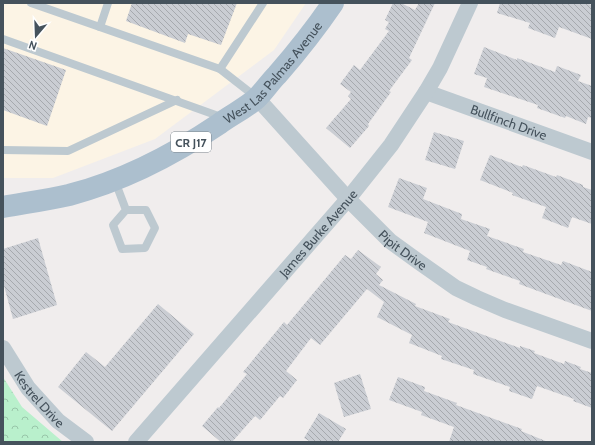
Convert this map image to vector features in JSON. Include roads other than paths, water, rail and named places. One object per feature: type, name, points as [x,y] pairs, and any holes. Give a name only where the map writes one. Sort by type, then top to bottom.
[{"type":"main road","name":"West Las Palmas Avenue","points":[[3,207],[39,202],[70,195],[115,180],[144,168],[172,153],[257,98],[320,22],[333,3]]},
{"type":"street","name":"James Burke Avenue","points":[[136,442],[348,199],[391,145],[440,68],[470,3]]},
{"type":"street","name":"Bullfinch Drive","points":[[426,92],[592,152]]},
{"type":"street","name":"Pipit Drive","points":[[257,98],[348,199],[390,241],[456,288],[505,310],[592,342]]},
{"type":"street","name":"Kestrel Drive","points":[[3,348],[28,388],[58,421],[86,442]]},
{"type":"lane","points":[[31,3],[220,69],[257,98]]},
{"type":"lane","points":[[100,27],[108,3]]},
{"type":"lane","points":[[220,69],[263,3]]},
{"type":"lane","points":[[3,38],[227,118]]},
{"type":"lane","points":[[3,150],[68,151],[177,100]]},
{"type":"lane","points":[[115,180],[126,210]]},
{"type":"lane","points":[[126,210],[146,210],[154,228],[145,248],[122,249],[113,225],[126,210]]}]
